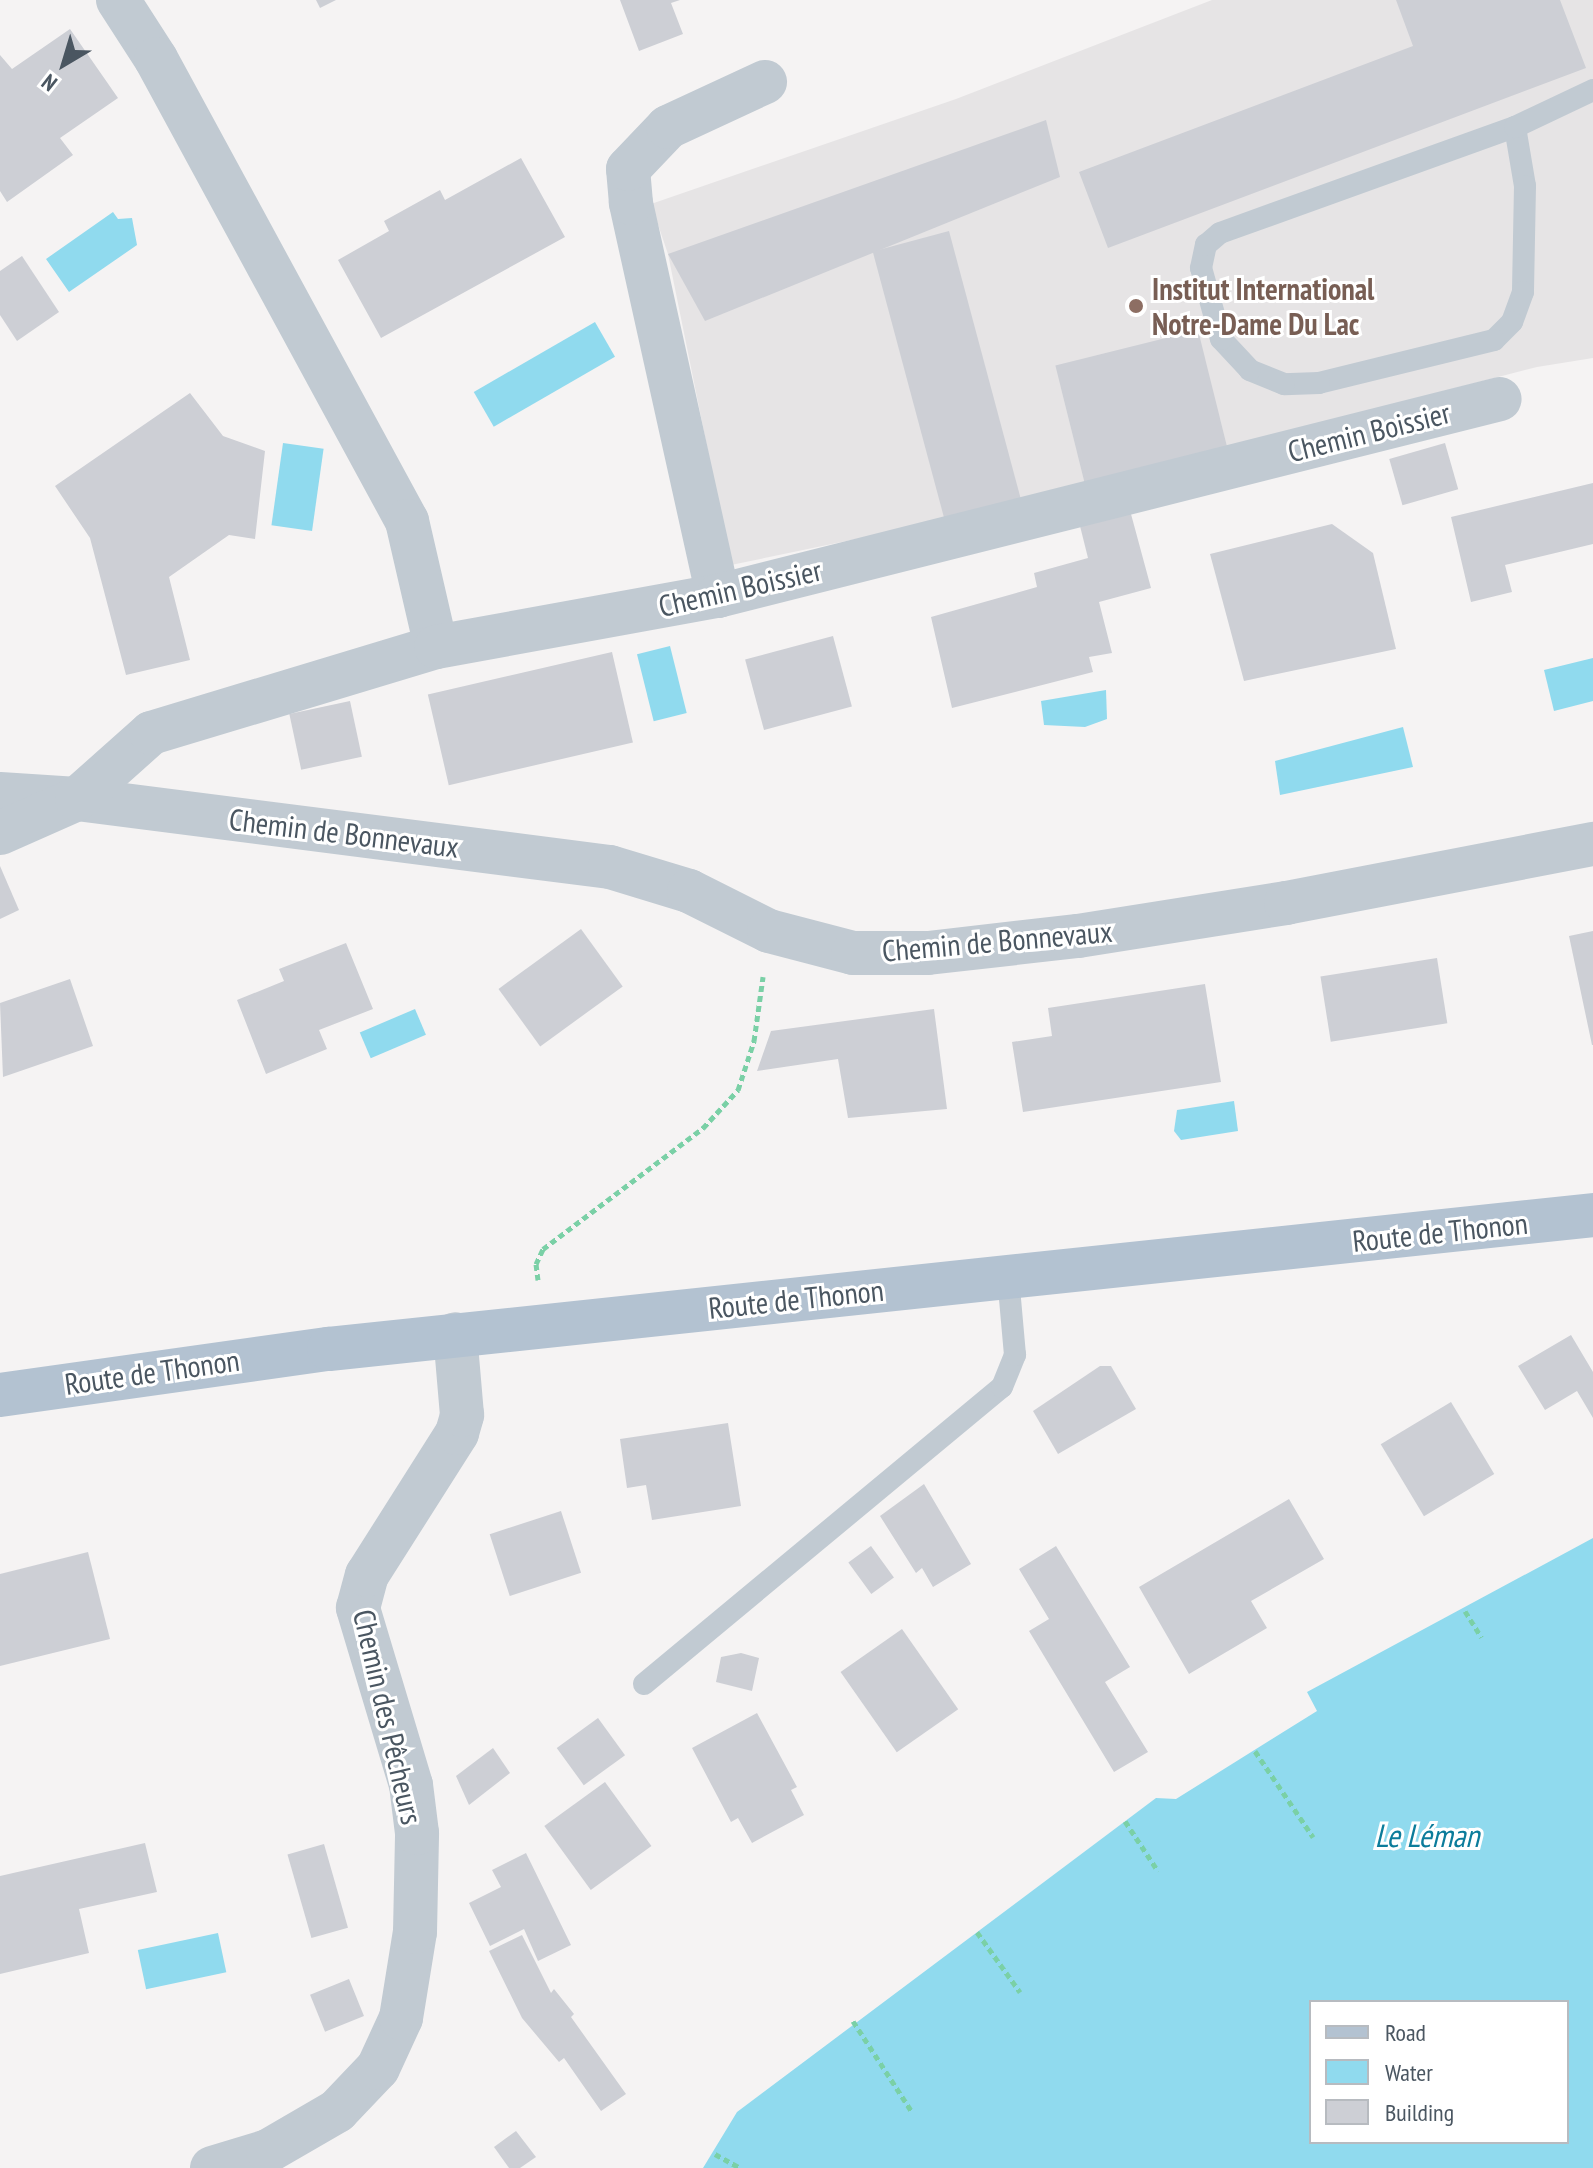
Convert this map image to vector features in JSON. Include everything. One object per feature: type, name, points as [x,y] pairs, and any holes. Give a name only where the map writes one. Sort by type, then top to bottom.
[{"type":"main road","name":"Route de Thonon","points":[[0,1395],[455,1334],[1593,1215]]},
{"type":"street","points":[[118,0],[156,59],[407,521],[436,647]]},
{"type":"street","points":[[718,596],[631,203],[628,169],[668,127],[765,82]]},
{"type":"street","name":"Chemin Boissier","points":[[77,799],[151,733],[436,647],[718,596],[1500,399]]},
{"type":"street","points":[[0,794],[77,799]]},
{"type":"street","points":[[0,833],[77,799]]},
{"type":"street","name":"Chemin de Bonnevaux","points":[[77,799],[610,867],[689,891],[769,931],[853,953],[928,953],[1078,936],[1286,903],[1593,844]]},
{"type":"street","name":"Chemin des Pêcheurs","points":[[212,2168],[268,2151],[337,2111],[378,2068],[401,2018],[415,1932],[417,1833],[411,1785],[358,1608],[367,1575],[457,1433],[462,1415],[455,1334]]},
{"type":"lane","points":[[1515,127],[1525,186],[1523,292],[1512,322],[1494,340],[1319,383],[1284,384],[1250,370],[1221,339],[1201,268],[1206,245],[1220,233],[1515,127],[1593,90]]},
{"type":"lane","points":[[644,1684],[1002,1387],[1015,1355],[1008,1277]]},
{"type":"path","points":[[543,1325],[536,1264],[543,1249],[703,1128],[738,1090],[754,1041],[769,931]]},
{"type":"path","points":[[1465,1611],[1481,1637]]},
{"type":"path","points":[[1255,1751],[1313,1837]]},
{"type":"path","points":[[1125,1821],[1158,1871]]},
{"type":"path","points":[[977,1932],[1020,1992]]},
{"type":"path","points":[[853,2021],[912,2112]]},
{"type":"path","points":[[715,2154],[740,2168]]},
{"type":"shaded area","name":"Institut International Notre-Dame Du Lac","points":[[1212,0],[1593,0],[1593,358],[1537,367],[943,521],[731,565],[668,254],[651,204],[956,99]]},
{"type":"water","points":[[113,212],[118,219],[132,218],[137,245],[69,292],[46,259]]},
{"type":"water","points":[[595,322],[615,357],[494,427],[474,392]]},
{"type":"water","points":[[283,443],[324,449],[312,531],[271,525]]},
{"type":"water","points":[[670,646],[687,713],[654,721],[637,654]]},
{"type":"water","points":[[1593,658],[1593,701],[1554,711],[1544,670]]},
{"type":"water","points":[[1106,690],[1107,719],[1085,727],[1044,725],[1041,701]]},
{"type":"water","points":[[1403,727],[1413,767],[1280,795],[1275,761]]},
{"type":"water","points":[[415,1009],[426,1035],[371,1058],[360,1032]]},
{"type":"water","points":[[1234,1101],[1238,1131],[1181,1140],[1174,1131],[1177,1110]]},
{"type":"water","name":"Le Léman","points":[[1593,1538],[1593,2168],[703,2168],[737,2112],[1156,1798],[1176,1799],[1317,1711],[1307,1692]]},
{"type":"water","points":[[218,1933],[226,1972],[146,1989],[138,1950]]},
{"type":"building","points":[[316,0],[336,0],[320,8]]},
{"type":"building","points":[[620,0],[680,0],[671,3],[683,34],[639,51]]},
{"type":"building","points":[[1396,0],[1560,0],[1586,68],[1108,248],[1079,172],[1413,46]]},
{"type":"building","points":[[70,29],[118,98],[60,138],[73,155],[7,202],[0,191],[0,55],[12,69]]},
{"type":"building","points":[[1046,120],[1060,177],[705,321],[668,254]]},
{"type":"building","points":[[521,158],[565,237],[381,338],[338,260],[389,231],[384,221],[440,190],[445,200]]},
{"type":"building","points":[[949,231],[1021,500],[945,521],[873,251]]},
{"type":"building","points":[[22,256],[59,312],[17,341],[0,315],[0,271]]},
{"type":"building","points":[[1198,330],[1228,448],[1085,484],[1055,366]]},
{"type":"building","points":[[190,393],[223,436],[265,451],[255,539],[229,535],[169,577],[190,660],[126,675],[90,538],[55,486]]},
{"type":"building","points":[[1445,443],[1458,489],[1402,505],[1389,459]]},
{"type":"building","points":[[1593,483],[1593,544],[1505,565],[1512,592],[1471,602],[1451,517]]},
{"type":"building","points":[[1131,514],[1151,588],[1099,602],[1112,653],[1089,657],[1093,672],[952,708],[931,617],[1037,587],[1034,573],[1088,558],[1080,526]]},
{"type":"building","points":[[1332,524],[1373,553],[1396,649],[1244,681],[1210,554]]},
{"type":"building","points":[[833,636],[852,707],[764,730],[745,660]]},
{"type":"building","points":[[612,652],[633,743],[449,785],[428,695]]},
{"type":"building","points":[[350,701],[362,757],[301,770],[289,714]]},
{"type":"building","points":[[0,866],[19,910],[0,919]]},
{"type":"building","points":[[581,929],[623,986],[540,1046],[498,989]]},
{"type":"building","points":[[1593,931],[1593,1045],[1592,1045],[1569,936]]},
{"type":"building","points":[[346,943],[373,1009],[319,1030],[327,1049],[266,1074],[237,1000],[284,981],[279,969]]},
{"type":"building","points":[[1437,958],[1447,1023],[1331,1042],[1320,976]]},
{"type":"building","points":[[70,979],[93,1046],[3,1077],[0,1003]]},
{"type":"building","points":[[1205,984],[1221,1082],[1023,1112],[1012,1042],[1052,1036],[1048,1008]]},
{"type":"building","points":[[934,1009],[947,1109],[848,1118],[838,1059],[757,1071],[771,1031]]},
{"type":"building","points":[[1571,1335],[1593,1372],[1593,1418],[1577,1391],[1545,1410],[1518,1366]]},
{"type":"building","points":[[1100,1366],[1111,1366],[1136,1409],[1058,1454],[1033,1411]]},
{"type":"building","points":[[1451,1402],[1494,1474],[1424,1516],[1381,1444]]},
{"type":"building","points":[[728,1423],[741,1506],[652,1520],[646,1485],[627,1488],[620,1439]]},
{"type":"building","points":[[924,1484],[971,1564],[933,1587],[922,1568],[916,1573],[880,1516]]},
{"type":"building","points":[[1289,1499],[1324,1559],[1251,1601],[1267,1628],[1189,1674],[1139,1587]]},
{"type":"building","points":[[561,1511],[581,1573],[510,1596],[490,1534]]},
{"type":"building","points":[[871,1546],[894,1578],[871,1594],[848,1562]]},
{"type":"building","points":[[1056,1546],[1130,1667],[1105,1682],[1148,1752],[1114,1772],[1029,1631],[1049,1619],[1019,1569]]},
{"type":"building","points":[[88,1552],[110,1639],[0,1666],[0,1574]]},
{"type":"building","points":[[902,1629],[958,1709],[897,1752],[841,1672]]},
{"type":"building","points":[[741,1653],[759,1658],[752,1691],[716,1682],[721,1657]]},
{"type":"building","points":[[757,1713],[797,1787],[791,1790],[804,1815],[752,1843],[738,1818],[731,1822],[692,1748]]},
{"type":"building","points":[[598,1718],[625,1755],[584,1785],[557,1748]]},
{"type":"building","points":[[493,1748],[510,1773],[469,1805],[456,1776]]},
{"type":"building","points":[[605,1782],[651,1846],[591,1890],[544,1826]]},
{"type":"building","points":[[145,1843],[157,1892],[79,1909],[89,1953],[0,1974],[0,1876]]},
{"type":"building","points":[[324,1844],[348,1928],[311,1938],[287,1854]]},
{"type":"building","points":[[526,1853],[571,1945],[538,1961],[524,1929],[490,1946],[469,1903],[501,1887],[492,1870]]},
{"type":"building","points":[[522,1935],[551,1993],[554,1989],[574,2014],[571,2017],[626,2094],[601,2111],[564,2058],[559,2062],[522,2018],[489,1951]]},
{"type":"building","points":[[349,1979],[364,2016],[325,2032],[310,1995]]},
{"type":"building","points":[[516,2131],[536,2157],[520,2168],[509,2168],[494,2147]]},
{"type":"place","name":"Institut International Notre-Dame Du Lac","points":[[1136,306]]}]
